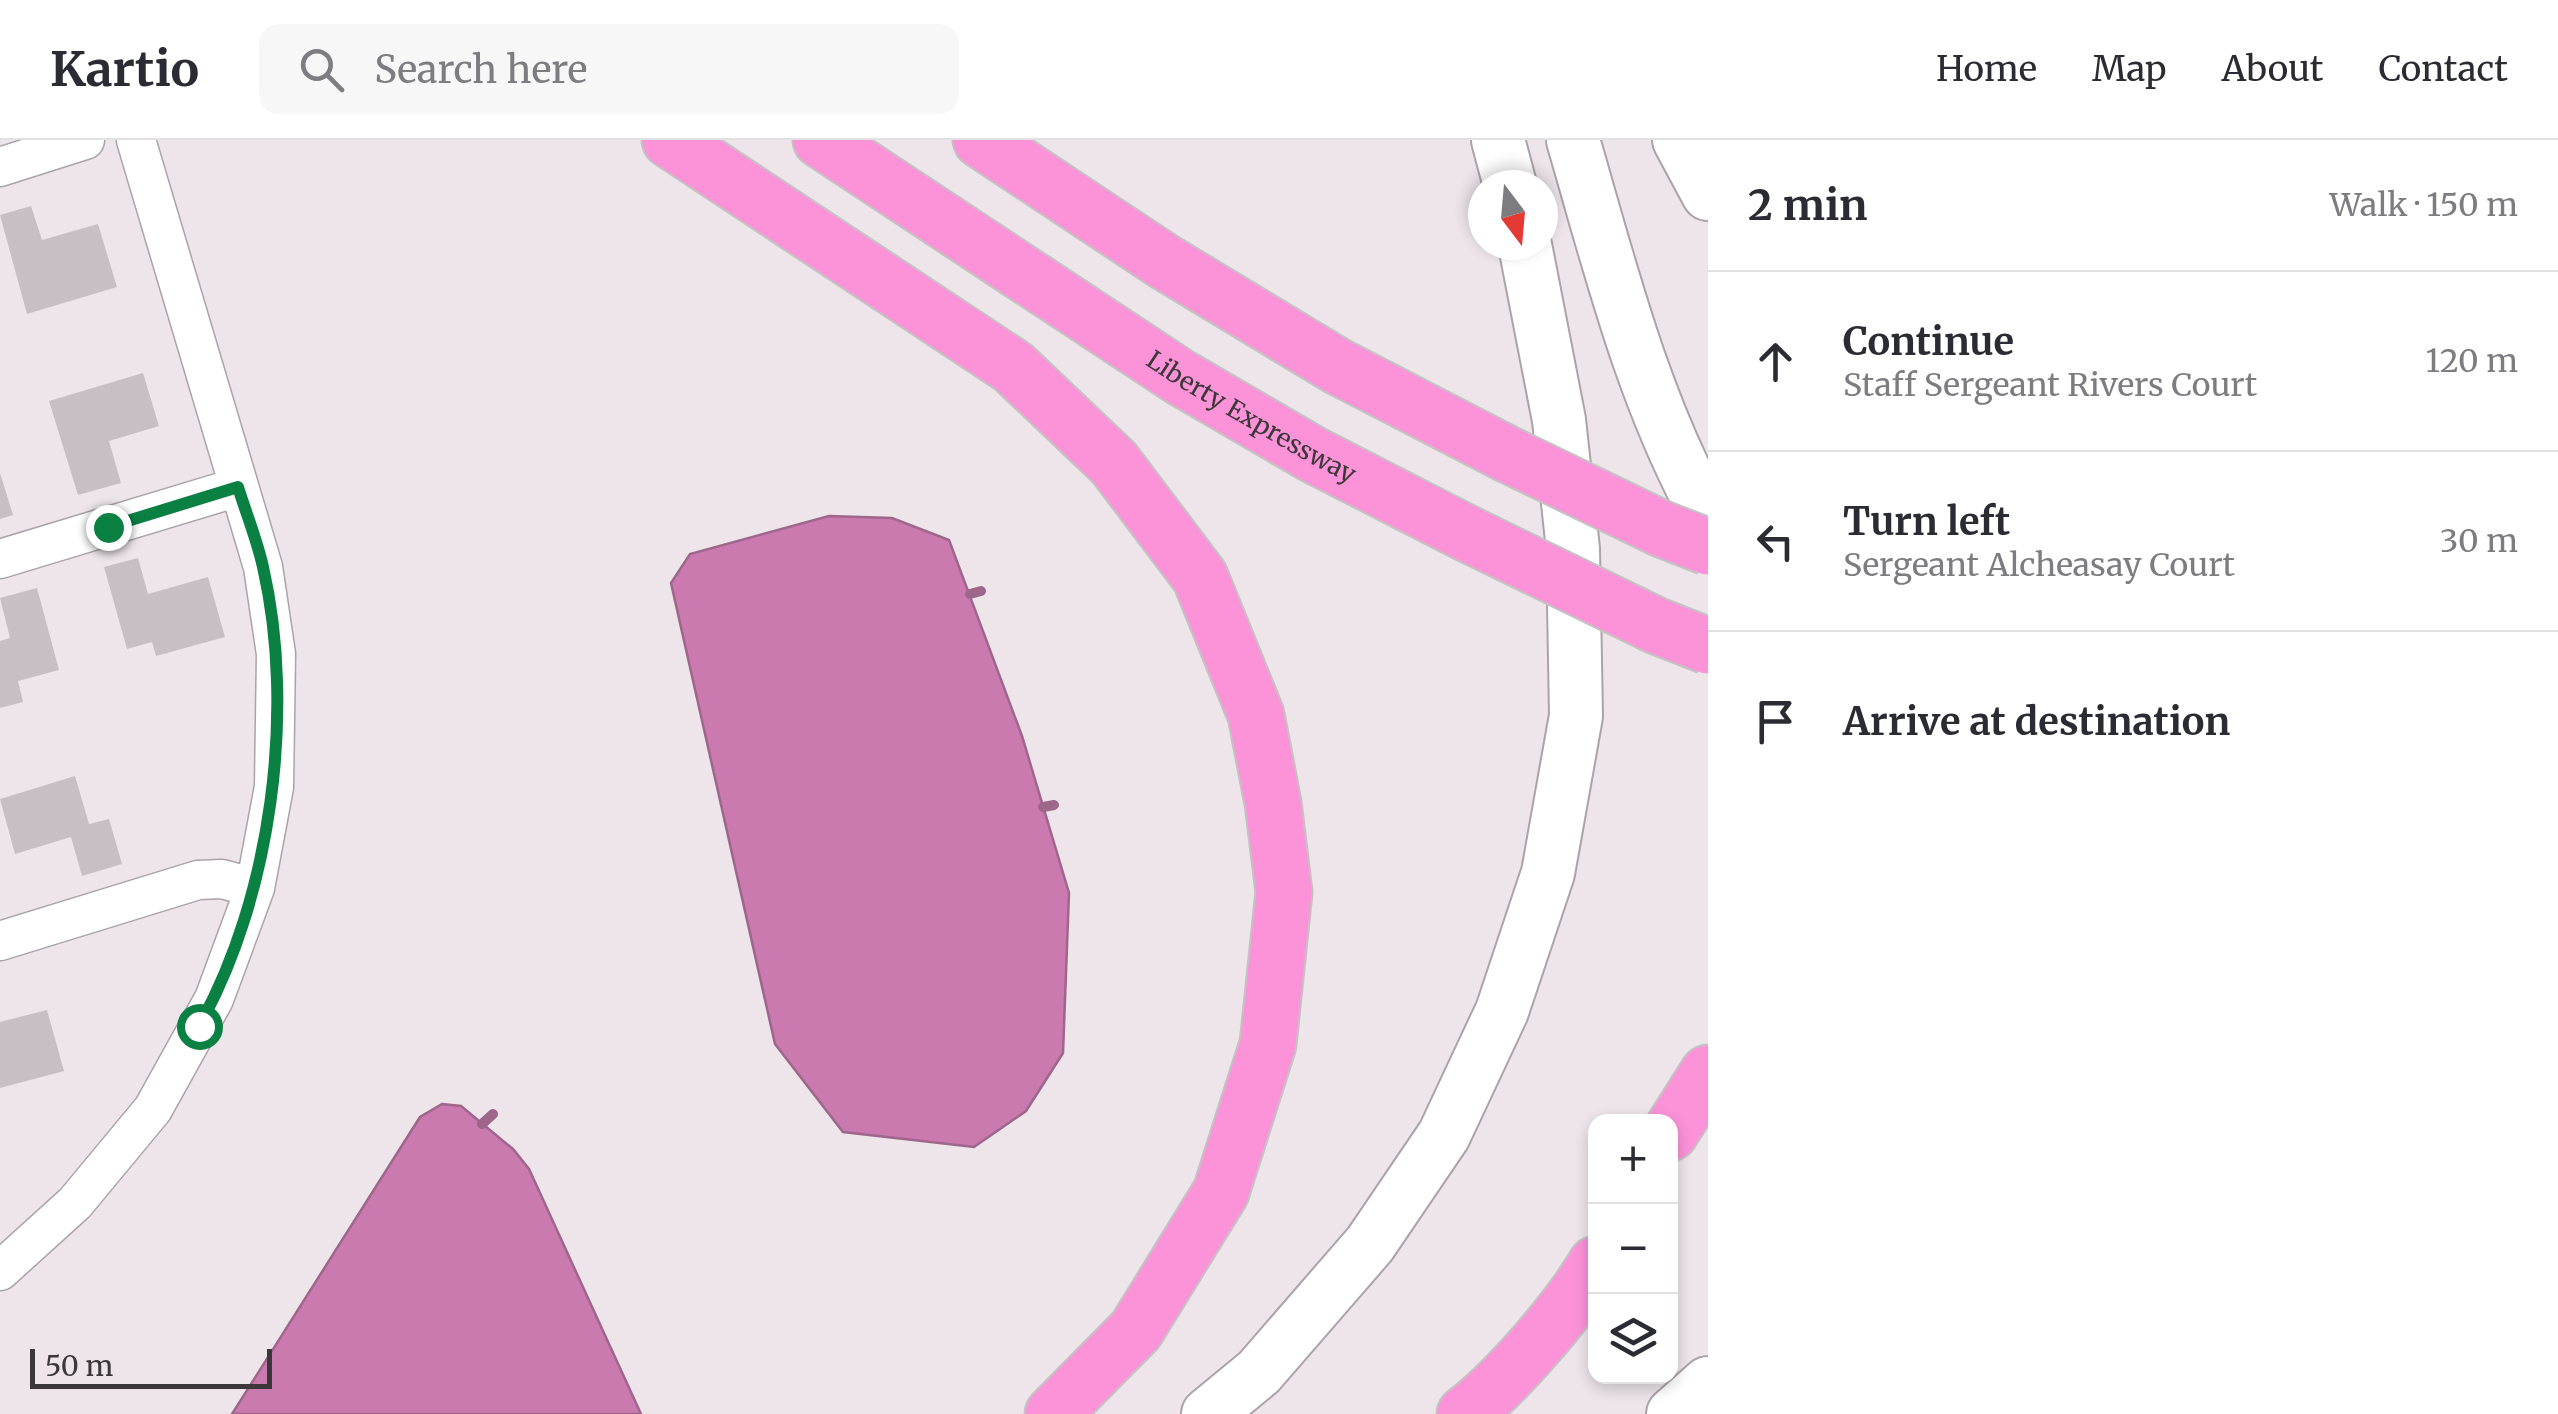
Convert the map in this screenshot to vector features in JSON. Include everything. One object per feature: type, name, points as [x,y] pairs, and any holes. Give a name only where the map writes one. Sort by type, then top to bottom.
[{"type":"highway","points":[[670,140],[1012,367],[1114,463],[1200,577],[1256,715],[1273,803],[1284,892],[1268,1044],[1222,1192],[1136,1330],[1053,1414]]},
{"type":"highway","name":"Liberty Expressway","points":[[821,140],[1180,377],[1312,454],[1656,626],[1708,646]]},
{"type":"highway","points":[[981,140],[1165,262],[1322,357],[1506,454],[1708,547]]},
{"type":"highway","points":[[1678,1121],[1708,1073]]},
{"type":"highway","points":[[1465,1414],[1489,1395],[1588,1278]]},
{"type":"main road","points":[[1498,140],[1506,170]]},
{"type":"main road","points":[[1573,140],[1631,336],[1668,431],[1708,517]]},
{"type":"main road","points":[[1679,140],[1708,194]]},
{"type":"main road","points":[[1208,1414],[1259,1372],[1370,1244],[1444,1135],[1502,1011],[1548,872],[1576,716],[1573,548],[1558,420],[1528,260]]},
{"type":"main road","points":[[1673,1414],[1708,1384]]},
{"type":"street","points":[[0,166],[85,140]]},
{"type":"street","points":[[0,1271],[75,1204],[153,1109],[214,999],[255,888],[274,787],[276,654],[263,567],[136,140]]},
{"type":"street","points":[[0,559],[238,487]]},
{"type":"street","points":[[0,941],[198,880],[222,879],[255,888]]},
{"type":"shaded area","points":[[829,516],[892,518],[949,540],[1022,736],[1069,893],[1063,1053],[1026,1111],[974,1147],[843,1132],[775,1044],[671,583],[690,554]]},
{"type":"shaded area","points":[[442,1104],[461,1106],[513,1149],[529,1169],[641,1414],[232,1414],[420,1117]]},
{"type":"building","points":[[31,206],[42,240],[98,224],[117,287],[27,314],[0,215]]},
{"type":"building","points":[[143,373],[159,426],[109,441],[121,483],[78,495],[49,401]]},
{"type":"building","points":[[0,473],[13,515],[0,519]]},
{"type":"building","points":[[138,558],[148,594],[208,577],[225,637],[156,656],[152,642],[127,649],[104,567]]},
{"type":"building","points":[[37,588],[59,670],[18,681],[23,702],[0,708],[0,641],[10,638],[0,598]]},
{"type":"building","points":[[75,776],[89,824],[109,819],[122,864],[82,876],[71,837],[15,854],[0,799]]},
{"type":"building","points":[[47,1010],[64,1071],[0,1088],[0,1022]]},
{"type":"waterway","points":[[970,594],[981,591]]},
{"type":"waterway","points":[[1043,807],[1054,805]]},
{"type":"waterway","points":[[482,1124],[493,1114]]},
{"type":"route","points":[[108,527],[238,487],[263,567],[276,654],[274,787],[255,888],[214,999],[199,1026]]}]
